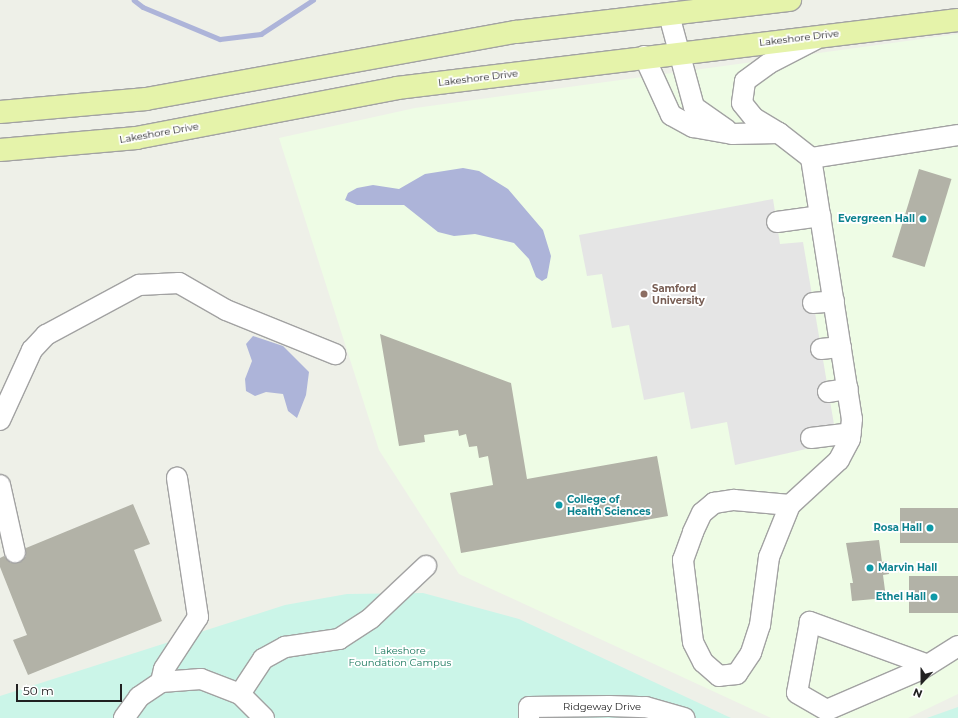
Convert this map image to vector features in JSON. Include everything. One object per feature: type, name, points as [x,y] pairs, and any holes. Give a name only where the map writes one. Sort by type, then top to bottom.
[{"type":"main road","points":[[0,112],[146,99],[516,32],[790,0]]},
{"type":"main road","name":"Lakeshore Drive","points":[[0,150],[136,138],[397,88],[644,56],[958,20]]},
{"type":"main road","points":[[392,54],[397,88]]},
{"type":"street","points":[[669,15],[694,107],[732,134]]},
{"type":"street","points":[[790,505],[734,500],[714,503],[702,513],[693,532],[683,560],[693,642],[703,662],[719,676],[737,674],[751,653],[760,625],[769,557],[790,505],[839,460],[851,433],[848,389],[811,158],[780,132],[754,118],[742,103],[745,81],[768,64],[823,35]]},
{"type":"street","points":[[644,56],[671,115],[693,127],[732,134],[780,132]]},
{"type":"street","points":[[811,158],[958,135]]},
{"type":"street","points":[[777,222],[821,216]]},
{"type":"street","points":[[0,420],[32,350],[46,335],[139,284],[179,284],[226,310],[335,354]]},
{"type":"street","points":[[813,303],[834,301]]},
{"type":"street","points":[[821,349],[841,347]]},
{"type":"street","points":[[828,392],[848,389]]},
{"type":"street","points":[[811,438],[851,433]]},
{"type":"street","points":[[161,682],[164,669],[198,617],[177,478]]},
{"type":"street","points":[[0,485],[15,552]]},
{"type":"street","points":[[240,694],[263,659],[285,647],[339,638],[372,618],[426,566]]},
{"type":"street","points":[[928,665],[810,622],[797,693],[827,710],[928,665],[958,646]]},
{"type":"street","points":[[122,716],[139,697],[161,682],[201,679],[240,694],[264,718]]},
{"type":"street","name":"Ridgeway Drive","points":[[529,718],[529,707],[609,706],[646,707],[684,718]]},
{"type":"shaded area","name":"Samford University","points":[[958,34],[958,694],[908,718],[771,718],[459,574],[379,450],[279,138],[415,108]]},
{"type":"shaded area","points":[[463,168],[479,171],[508,189],[543,230],[551,256],[547,278],[542,281],[536,277],[529,259],[514,243],[475,234],[454,236],[438,232],[404,205],[357,205],[345,200],[348,193],[357,188],[373,185],[399,189],[425,174]]},
{"type":"shaded area","points":[[773,199],[780,244],[803,242],[837,442],[735,465],[727,422],[691,429],[684,392],[644,400],[629,325],[612,328],[602,274],[587,276],[579,235]]},
{"type":"shaded area","points":[[253,336],[283,346],[309,372],[306,395],[297,418],[288,411],[283,394],[266,392],[255,396],[246,391],[245,379],[252,361],[246,344]]},
{"type":"green space","name":"Lakeshore Foundation Campus","points":[[423,593],[519,619],[731,718],[0,718],[0,696],[285,605],[347,594]]},
{"type":"green space","points":[[958,707],[958,718],[927,718]]},
{"type":"building","name":"Evergreen Hall","points":[[919,169],[952,179],[925,267],[892,257]]},
{"type":"building","points":[[380,334],[511,383],[527,479],[657,456],[668,516],[461,553],[450,493],[493,485],[488,456],[479,458],[477,446],[469,447],[466,434],[459,436],[458,430],[424,435],[425,442],[399,446]]},
{"type":"building","points":[[133,504],[150,544],[134,550],[162,621],[28,675],[13,640],[27,635],[0,567],[0,558],[4,556],[11,563],[18,563],[26,556],[26,548]]},
{"type":"building","name":"Rosa Hall","points":[[900,508],[958,508],[958,543],[900,543]]},
{"type":"building","name":"Marvin Hall","points":[[879,540],[882,562],[887,561],[889,574],[883,575],[886,598],[852,601],[850,583],[853,583],[846,543]]},
{"type":"building","name":"Ethel Hall","points":[[909,576],[958,576],[958,613],[909,613]]},
{"type":"waterway","points":[[134,0],[143,7],[220,39],[261,34],[313,0]]},
{"type":"place","name":"Evergreen Hall","points":[[923,219]]},
{"type":"place","name":"Samford University","points":[[644,294]]},
{"type":"place","name":"College of Health Sciences","points":[[559,505]]},
{"type":"place","name":"Rosa Hall","points":[[930,528]]},
{"type":"place","name":"Marvin Hall","points":[[870,568]]},
{"type":"place","name":"Ethel Hall","points":[[934,597]]}]
